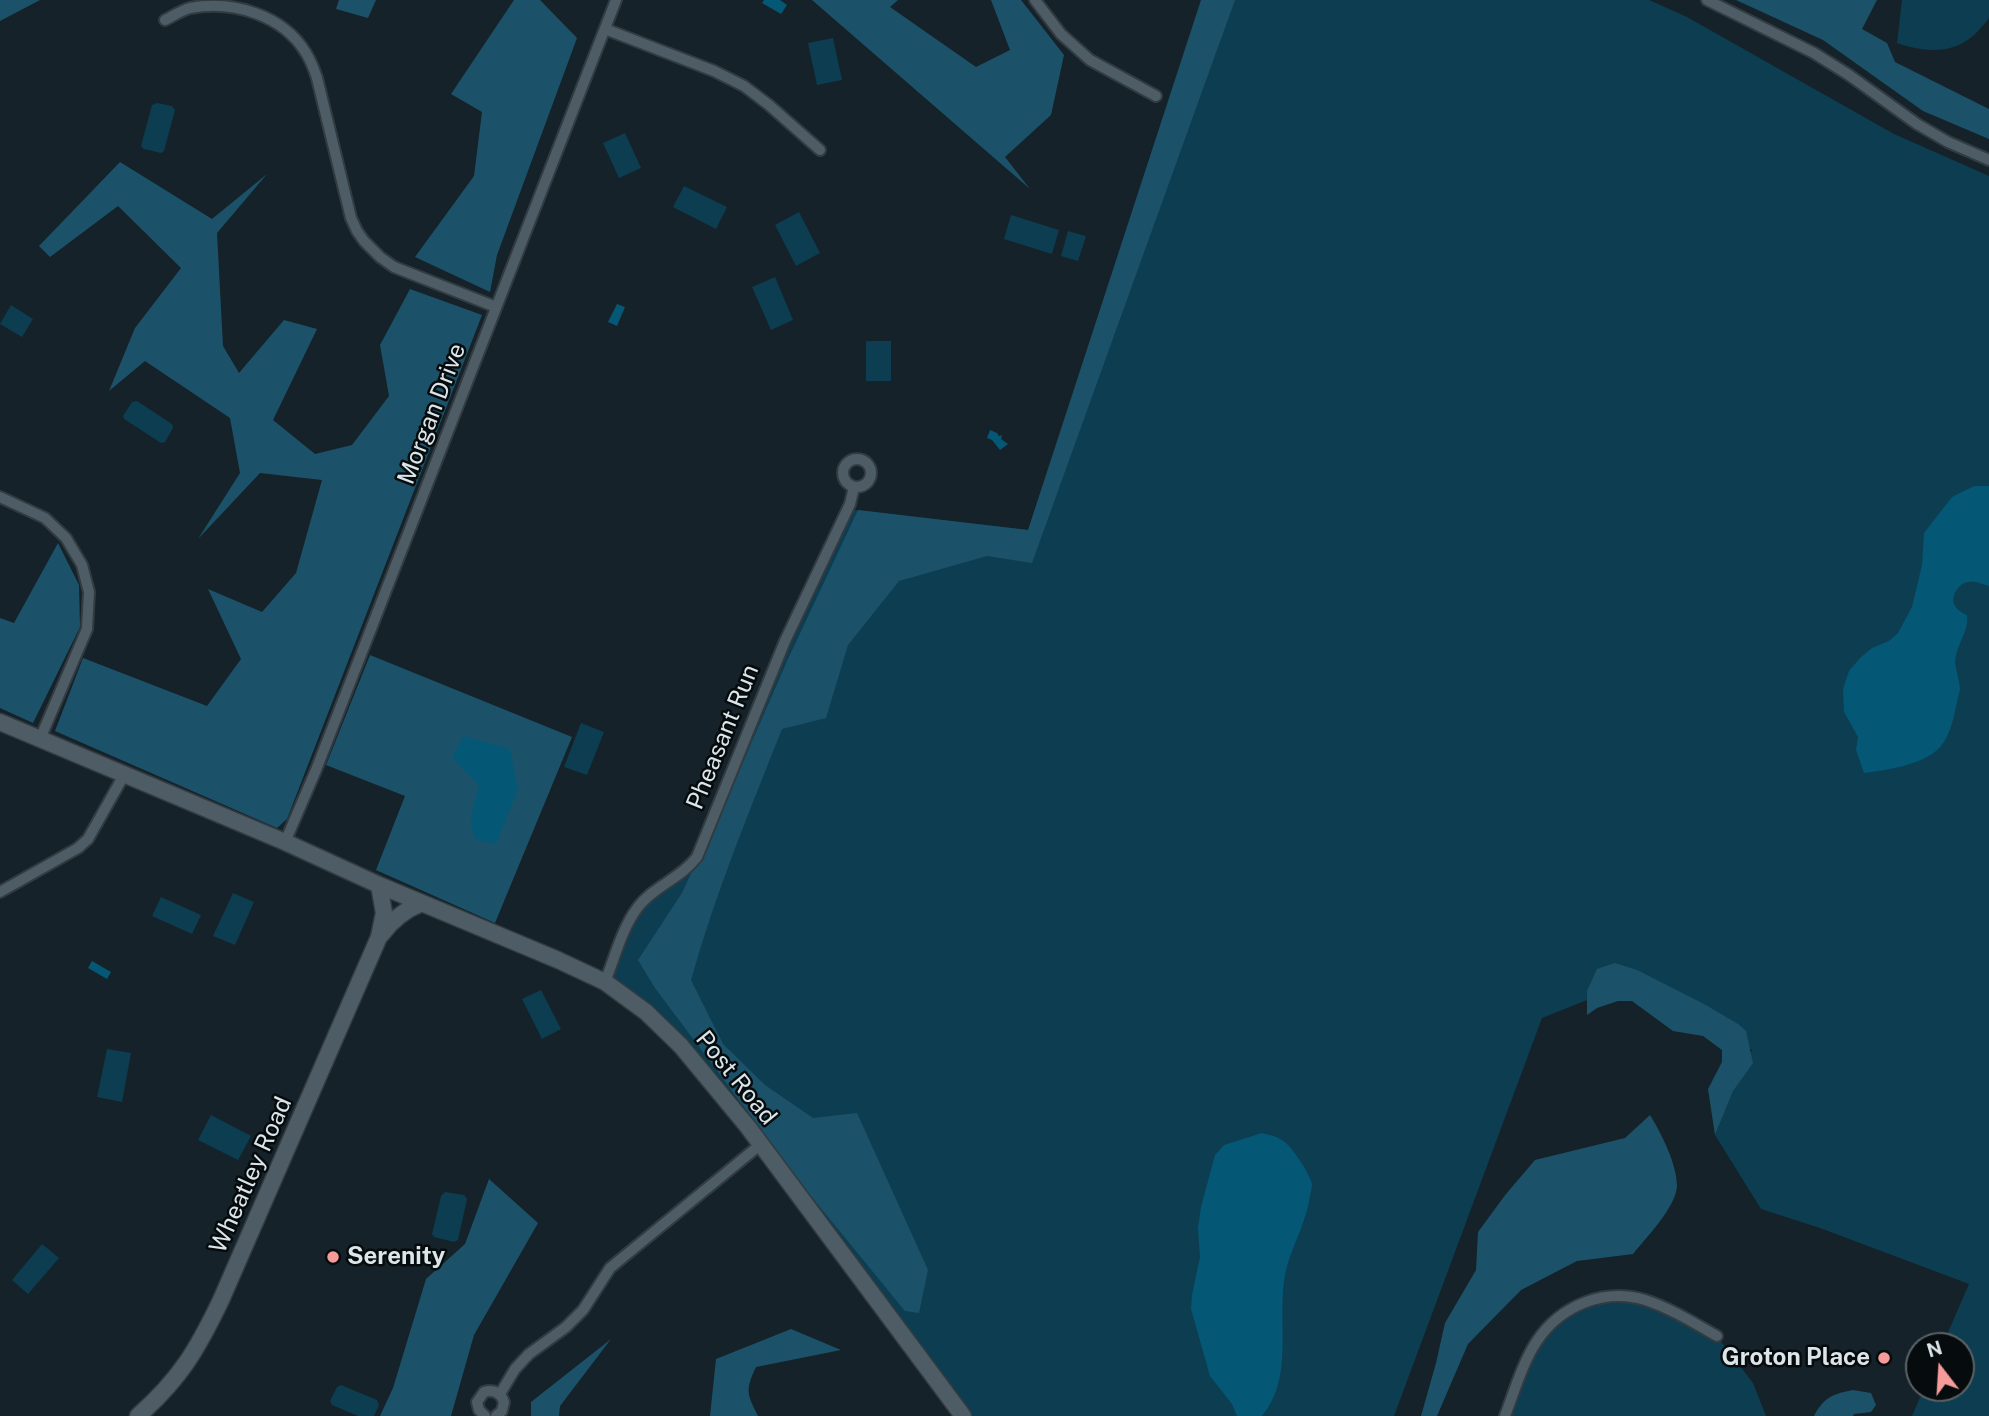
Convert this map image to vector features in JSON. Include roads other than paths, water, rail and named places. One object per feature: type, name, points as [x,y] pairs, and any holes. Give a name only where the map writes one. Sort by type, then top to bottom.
[{"type":"main road","points":[[0,722],[285,842],[379,885]]},
{"type":"main road","name":"Post Road","points":[[379,885],[605,982],[646,1012],[681,1046],[761,1144],[963,1416]]},
{"type":"main road","name":"Wheatley Road","points":[[138,1416],[162,1395],[184,1369],[203,1337],[379,937],[384,913],[379,885]]},
{"type":"main road","name":"Wheatley Road","points":[[379,937],[392,920],[422,903]]},
{"type":"street","name":"Morgan Drive","points":[[285,842],[321,758],[616,0]]},
{"type":"street","points":[[1035,0],[1061,34],[1090,60],[1156,96]]},
{"type":"street","points":[[1706,0],[1814,53],[1917,124],[1948,142],[1989,160]]},
{"type":"street","points":[[165,20],[189,8],[230,3],[257,12],[296,39],[306,52],[314,71],[347,205],[364,241],[382,259],[409,275],[496,307]]},
{"type":"street","points":[[605,29],[714,71],[744,86],[820,150]]},
{"type":"street","name":"Pheasant Run","points":[[605,982],[625,930],[639,906],[656,890],[687,869],[697,857],[785,641],[850,504],[854,488]]},
{"type":"street","points":[[0,497],[45,518],[66,538],[82,565],[89,592],[87,629],[40,739]]},
{"type":"street","points":[[0,892],[78,848],[88,839],[124,775]]},
{"type":"street","points":[[500,1394],[515,1369],[529,1354],[566,1327],[583,1310],[610,1268],[761,1144]]},
{"type":"street","points":[[1505,1416],[1537,1338],[1555,1320],[1576,1306],[1597,1298],[1641,1298],[1658,1304],[1717,1336]]},
{"type":"street","points":[[485,1416],[479,1410],[479,1398],[488,1391],[500,1394],[504,1402],[502,1411],[496,1416]]},
{"type":"place","name":"Serenity","points":[[333,1257]]},
{"type":"place","name":"Groton Place","points":[[1884,1358]]}]
